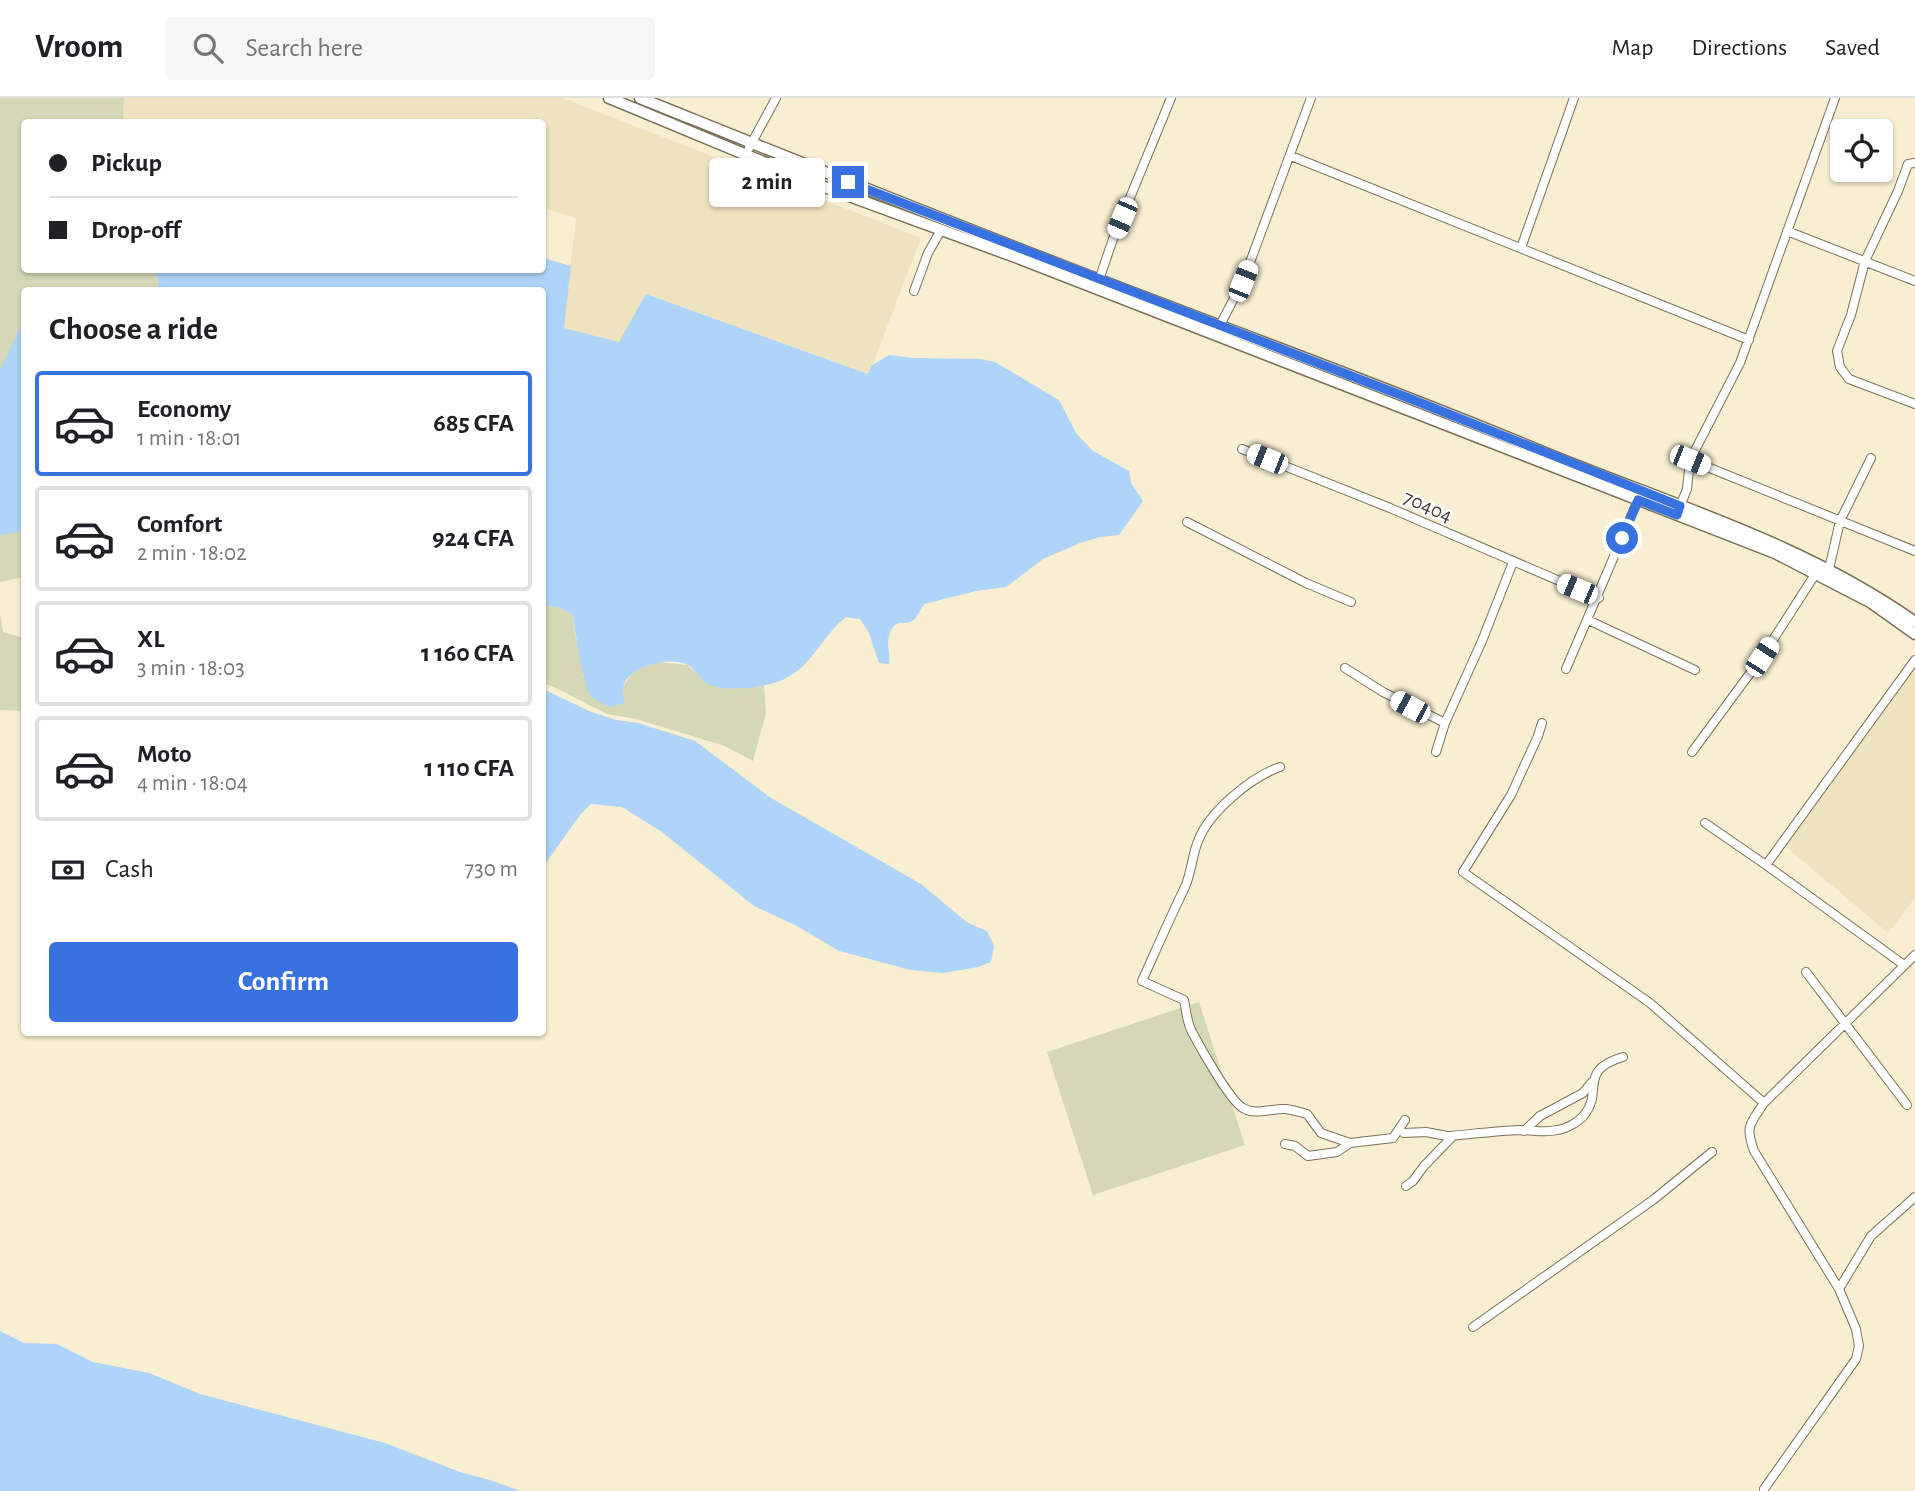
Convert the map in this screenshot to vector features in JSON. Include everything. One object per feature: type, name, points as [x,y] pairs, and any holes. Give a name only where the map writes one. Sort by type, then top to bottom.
[{"type":"main road","points":[[610,98],[1099,280],[1638,500],[1678,510],[1779,544],[1829,569],[1915,622]]},
{"type":"main road","points":[[640,98],[819,185],[1217,330],[1678,510],[1816,573],[1870,602],[1915,634]]},
{"type":"street","points":[[748,149],[776,98]]},
{"type":"street","points":[[1099,280],[1171,98]]},
{"type":"street","points":[[1217,330],[1243,281],[1311,98]]},
{"type":"street","points":[[1521,248],[1574,98]]},
{"type":"street","points":[[1678,510],[1687,489],[1690,460],[1740,363],[1835,98]]},
{"type":"street","points":[[1291,156],[1749,340]]},
{"type":"street","points":[[1915,163],[1908,164],[1865,261],[1851,315],[1837,351],[1840,367],[1849,379],[1915,404]]},
{"type":"street","points":[[914,291],[928,253],[941,230]]},
{"type":"street","points":[[1787,231],[1915,281]]},
{"type":"street","name":"70404","points":[[1242,449],[1390,508],[1599,598]]},
{"type":"street","points":[[1829,569],[1840,521],[1871,458]]},
{"type":"street","points":[[1690,460],[1915,551]]},
{"type":"street","points":[[1566,670],[1599,598],[1638,500]]},
{"type":"street","points":[[1187,522],[1306,583],[1351,601]]},
{"type":"street","points":[[1436,752],[1445,723],[1482,641],[1513,562]]},
{"type":"street","points":[[1692,752],[1762,657],[1816,573]]},
{"type":"street","points":[[1588,620],[1695,670]]},
{"type":"street","points":[[1766,865],[1915,660]]},
{"type":"street","points":[[1345,668],[1383,692],[1445,723]]},
{"type":"street","points":[[1542,723],[1511,795],[1463,872],[1650,1003],[1764,1103]]},
{"type":"street","points":[[1280,767],[1270,770],[1228,800],[1213,815],[1199,837],[1186,885],[1142,981],[1184,1000],[1191,1030],[1216,1076],[1243,1108],[1257,1112],[1285,1109],[1307,1114],[1321,1133],[1350,1143],[1392,1138],[1405,1120]]},
{"type":"street","points":[[1705,823],[1904,965]]},
{"type":"street","points":[[1764,1489],[1856,1359],[1859,1346],[1856,1329],[1839,1289],[1754,1151],[1748,1134],[1751,1122],[1764,1103],[1915,955]]},
{"type":"street","points":[[1806,972],[1907,1105]]},
{"type":"street","points":[[1404,1133],[1426,1132],[1450,1136],[1560,1130],[1585,1114],[1591,1100],[1595,1075],[1605,1064],[1623,1057]]},
{"type":"street","points":[[1524,1130],[1539,1116],[1583,1093],[1593,1081]]},
{"type":"street","points":[[1406,1186],[1452,1137],[1450,1136]]},
{"type":"street","points":[[1285,1144],[1295,1146],[1308,1156],[1337,1152],[1350,1143]]},
{"type":"street","points":[[1472,1327],[1653,1200],[1712,1153]]},
{"type":"street","points":[[1839,1289],[1871,1236],[1915,1197]]},
{"type":"shaded area","points":[[124,98],[563,98],[921,238],[869,374],[647,294],[619,342],[563,328],[576,218],[546,209],[546,119],[123,119]]},
{"type":"shaded area","points":[[1912,666],[1915,669],[1915,898],[1888,933],[1784,845]]},
{"type":"green space","points":[[0,98],[124,98],[123,119],[21,119],[21,273],[153,273],[158,278],[159,287],[21,287],[21,578],[0,582]]},
{"type":"green space","points":[[546,606],[557,607],[573,614],[584,679],[623,686],[635,670],[657,662],[687,665],[709,684],[735,688],[764,686],[766,713],[753,761],[725,746],[636,719],[607,714],[546,684]]},
{"type":"green space","points":[[0,614],[3,632],[21,637],[21,711],[0,710]]},
{"type":"green space","points":[[1199,1002],[1245,1145],[1093,1195],[1047,1052]]},
{"type":"water","points":[[546,259],[571,266],[564,328],[619,342],[646,294],[868,374],[872,365],[889,355],[995,362],[1059,400],[1076,433],[1093,451],[1129,471],[1131,483],[1143,501],[1119,535],[1080,543],[1043,559],[1006,587],[976,591],[924,604],[915,619],[897,624],[891,630],[888,639],[889,664],[879,663],[869,633],[860,619],[846,617],[799,670],[777,682],[762,686],[723,688],[705,682],[688,665],[681,662],[662,662],[633,673],[623,687],[624,703],[609,707],[592,697],[588,690],[573,614],[557,607],[546,606],[546,287],[159,287],[158,278],[153,273],[546,273]]},
{"type":"water","points":[[21,326],[21,532],[0,535],[0,370]]},
{"type":"water","points":[[546,690],[589,711],[695,741],[771,798],[921,884],[968,923],[987,931],[994,946],[991,962],[943,973],[911,970],[839,951],[797,926],[754,906],[662,832],[622,807],[591,804],[546,863]]},
{"type":"water","points":[[0,1331],[24,1343],[57,1344],[93,1362],[149,1373],[200,1394],[385,1443],[460,1472],[520,1491],[0,1491]]},
{"type":"route","points":[[848,182],[1242,333],[1680,506],[1677,515],[1638,500],[1622,538]]}]
